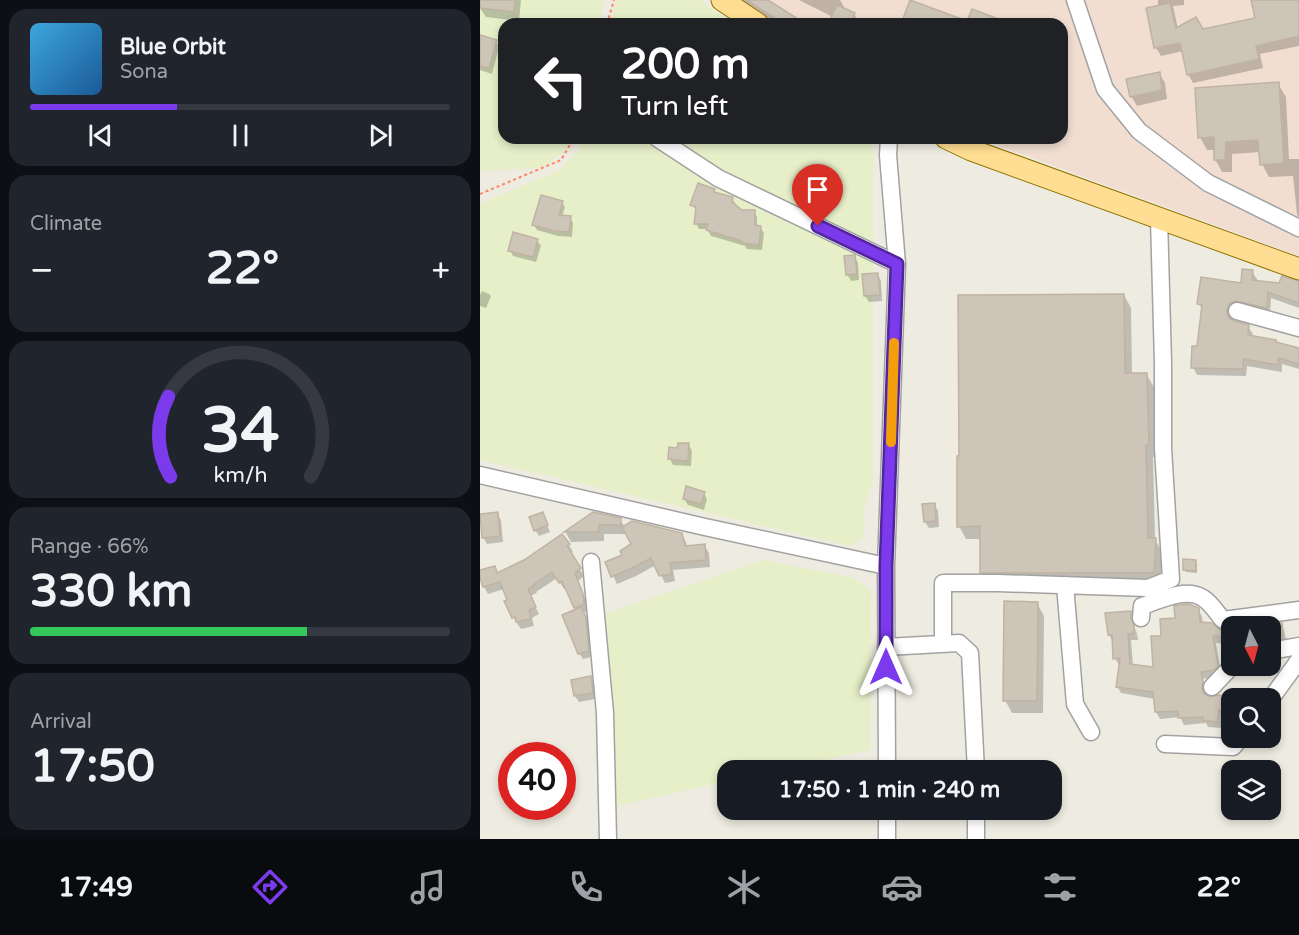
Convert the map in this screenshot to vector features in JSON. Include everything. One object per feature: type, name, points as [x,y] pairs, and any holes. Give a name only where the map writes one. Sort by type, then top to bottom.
[{"type":"main road","points":[[722,0],[749,18]]},
{"type":"main road","points":[[958,144],[1299,269]]},
{"type":"street","points":[[1075,0],[1105,89],[1139,131],[1208,183],[1299,228]]},
{"type":"street","points":[[666,144],[718,178],[897,264]]},
{"type":"street","points":[[887,760],[886,566],[897,264],[888,155],[889,144]]},
{"type":"street","points":[[943,644],[944,584],[998,583],[1148,588],[1171,579],[1163,448],[1159,218]]},
{"type":"street","points":[[1237,311],[1299,328]]},
{"type":"street","points":[[480,475],[886,566]]},
{"type":"street","points":[[591,562],[605,714],[608,839]]},
{"type":"street","points":[[1065,585],[1075,704],[1091,732]]},
{"type":"street","points":[[1141,618],[1142,606],[1174,595],[1193,594],[1204,599],[1223,620],[1299,610]]},
{"type":"street","points":[[886,646],[958,643],[970,653],[975,760]]},
{"type":"street","points":[[1281,649],[1299,646]]},
{"type":"street","points":[[1279,688],[1299,660]]},
{"type":"street","points":[[1212,687],[1222,676]]},
{"type":"street","points":[[1165,744],[1221,746]]},
{"type":"street","points":[[887,820],[887,839]]},
{"type":"street","points":[[976,820],[976,839]]},
{"type":"path","points":[[609,18],[614,0]]},
{"type":"path","points":[[480,194],[561,160],[570,144]]},
{"type":"shaded area","points":[[742,0],[1299,0],[1299,256],[994,144],[1068,144],[1068,18],[767,18]]},
{"type":"green space","points":[[480,0],[604,0],[600,18],[498,18],[498,144],[569,144],[568,149],[542,168],[480,171]]},
{"type":"green space","points":[[616,0],[700,0],[725,18],[612,18]]},
{"type":"green space","points":[[580,144],[871,144],[873,150],[873,480],[864,508],[864,537],[850,546],[480,460],[480,204],[558,171],[578,151]]},
{"type":"green space","points":[[764,560],[854,578],[871,592],[870,750],[825,760],[717,760],[717,783],[608,808],[599,616]]},
{"type":"building","points":[[480,0],[515,0],[514,12],[480,8]]},
{"type":"building","points":[[747,0],[768,0],[796,18],[775,18]]},
{"type":"building","points":[[910,0],[959,18],[903,18]]},
{"type":"building","points":[[1251,0],[1299,0],[1299,36],[1256,46],[1259,59],[1187,75],[1180,43],[1154,48],[1146,8],[1170,3],[1176,28],[1196,17],[1203,29],[1255,18]]},
{"type":"building","points":[[837,5],[855,13],[853,18],[831,18]]},
{"type":"building","points":[[972,9],[996,18],[968,18]]},
{"type":"building","points":[[480,35],[497,40],[489,68],[480,66]]},
{"type":"building","points":[[1160,72],[1162,90],[1130,97],[1126,79]]},
{"type":"building","points":[[1279,82],[1284,163],[1260,165],[1258,140],[1226,142],[1225,160],[1214,160],[1214,137],[1198,138],[1195,88]]},
{"type":"building","points":[[698,183],[715,189],[714,192],[733,197],[732,202],[742,210],[755,210],[755,225],[761,226],[759,245],[742,243],[742,241],[706,230],[708,224],[694,224],[696,207],[690,205]]},
{"type":"building","points":[[541,195],[563,201],[559,215],[571,216],[569,232],[554,231],[532,225]]},
{"type":"building","points":[[513,232],[538,239],[533,257],[508,251]]},
{"type":"building","points":[[855,255],[857,274],[846,275],[844,256]]},
{"type":"building","points":[[1242,269],[1253,270],[1252,280],[1279,283],[1282,276],[1299,281],[1299,303],[1268,292],[1267,308],[1235,301],[1229,304],[1227,313],[1234,321],[1249,325],[1248,335],[1276,340],[1276,342],[1299,348],[1299,364],[1279,358],[1278,365],[1243,359],[1243,369],[1191,368],[1192,346],[1197,346],[1202,305],[1197,304],[1201,277],[1241,283]]},
{"type":"building","points":[[878,273],[880,295],[864,296],[862,274]]},
{"type":"building","points":[[1124,294],[1125,373],[1147,373],[1148,538],[1156,538],[1154,573],[980,573],[980,526],[957,527],[958,295]]},
{"type":"building","points":[[678,443],[689,443],[688,461],[668,459],[669,447],[677,448]]},
{"type":"building","points":[[686,486],[705,492],[701,504],[683,499]]},
{"type":"building","points":[[935,503],[936,521],[924,522],[922,504]]},
{"type":"building","points":[[498,512],[500,536],[482,538],[480,514]]},
{"type":"building","points":[[543,512],[548,525],[534,531],[529,517]]},
{"type":"building","points":[[593,512],[621,518],[621,525],[599,525],[599,532],[564,532]]},
{"type":"building","points":[[632,521],[682,533],[685,546],[705,544],[706,560],[670,563],[672,574],[659,576],[651,558],[611,577],[605,562],[622,555],[620,551],[631,544],[622,527]]},
{"type":"building","points":[[562,534],[570,544],[567,546],[581,568],[575,573],[583,594],[584,604],[574,608],[562,581],[559,583],[552,572],[528,589],[536,607],[529,610],[531,619],[516,622],[504,601],[507,600],[500,582],[483,587],[480,570],[495,566],[497,573],[524,560]]},
{"type":"building","points":[[1183,559],[1196,560],[1196,571],[1183,570]]},
{"type":"building","points":[[1004,601],[1038,602],[1037,701],[1003,701]]},
{"type":"building","points":[[1188,604],[1199,608],[1200,622],[1212,623],[1221,629],[1221,637],[1213,636],[1218,666],[1214,670],[1201,672],[1204,694],[1210,697],[1221,695],[1221,710],[1219,710],[1217,722],[1203,720],[1203,717],[1178,718],[1178,711],[1155,712],[1153,692],[1116,687],[1120,658],[1113,659],[1112,635],[1108,635],[1105,613],[1131,611],[1134,633],[1128,634],[1130,664],[1153,667],[1151,636],[1161,636],[1160,619],[1175,618],[1174,606]]},
{"type":"building","points":[[581,607],[586,617],[589,651],[578,654],[562,615]]},
{"type":"building","points":[[591,676],[593,693],[574,696],[571,680]]},
{"type":"slow traffic","points":[[891,442],[894,343]]},
{"type":"route","points":[[818,226],[897,264],[886,566],[886,667]]}]
